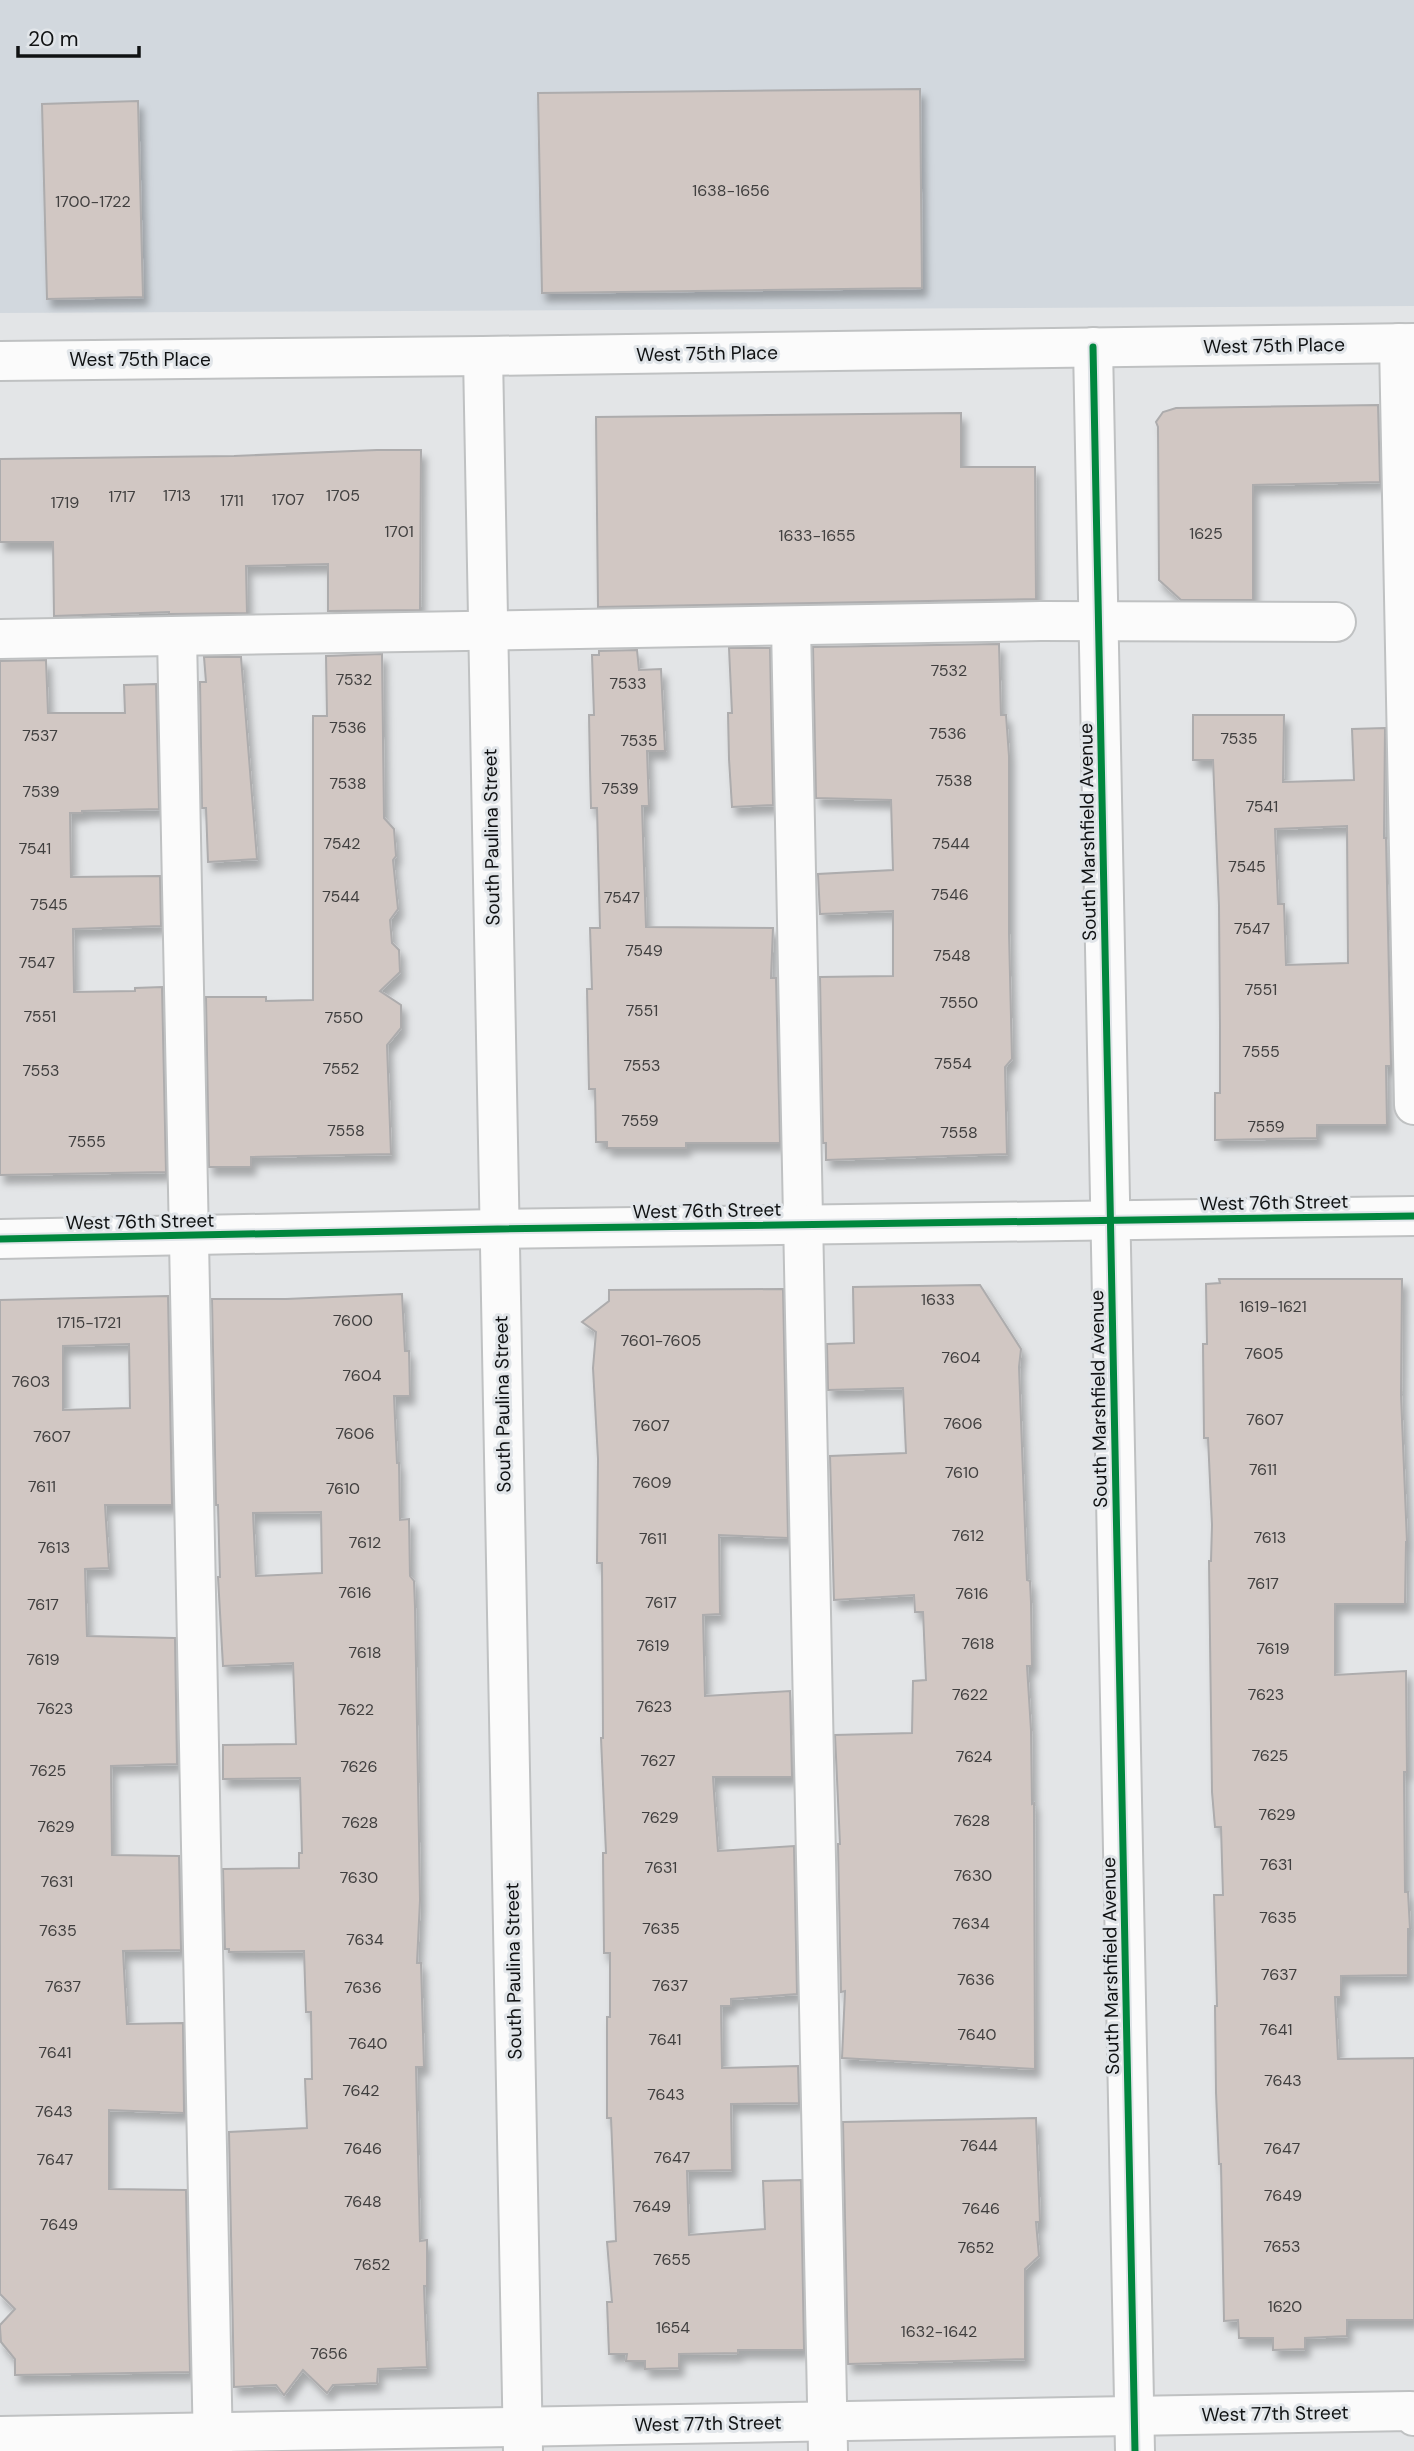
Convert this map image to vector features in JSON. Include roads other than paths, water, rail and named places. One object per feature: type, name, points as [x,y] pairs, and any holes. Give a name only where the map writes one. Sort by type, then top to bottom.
[{"type":"street","name":"West 75th Place","points":[[0,360],[1406,343]]},
{"type":"street","points":[[1406,343],[1414,1105]]},
{"type":"street","name":"South Marshfield Avenue","points":[[1093,347],[1135,2433]]},
{"type":"street","name":"South Paulina Street","points":[[483,356],[523,2439]]},
{"type":"street","points":[[0,639],[1098,620],[1336,622]]},
{"type":"street","points":[[791,626],[828,2436]]},
{"type":"street","points":[[177,636],[213,2442]]},
{"type":"street","name":"West 76th Street","points":[[0,1239],[1414,1216]]},
{"type":"street","name":"West 77th Street","points":[[0,2436],[213,2442],[1135,2433],[1410,2411],[1414,2416]]}]
